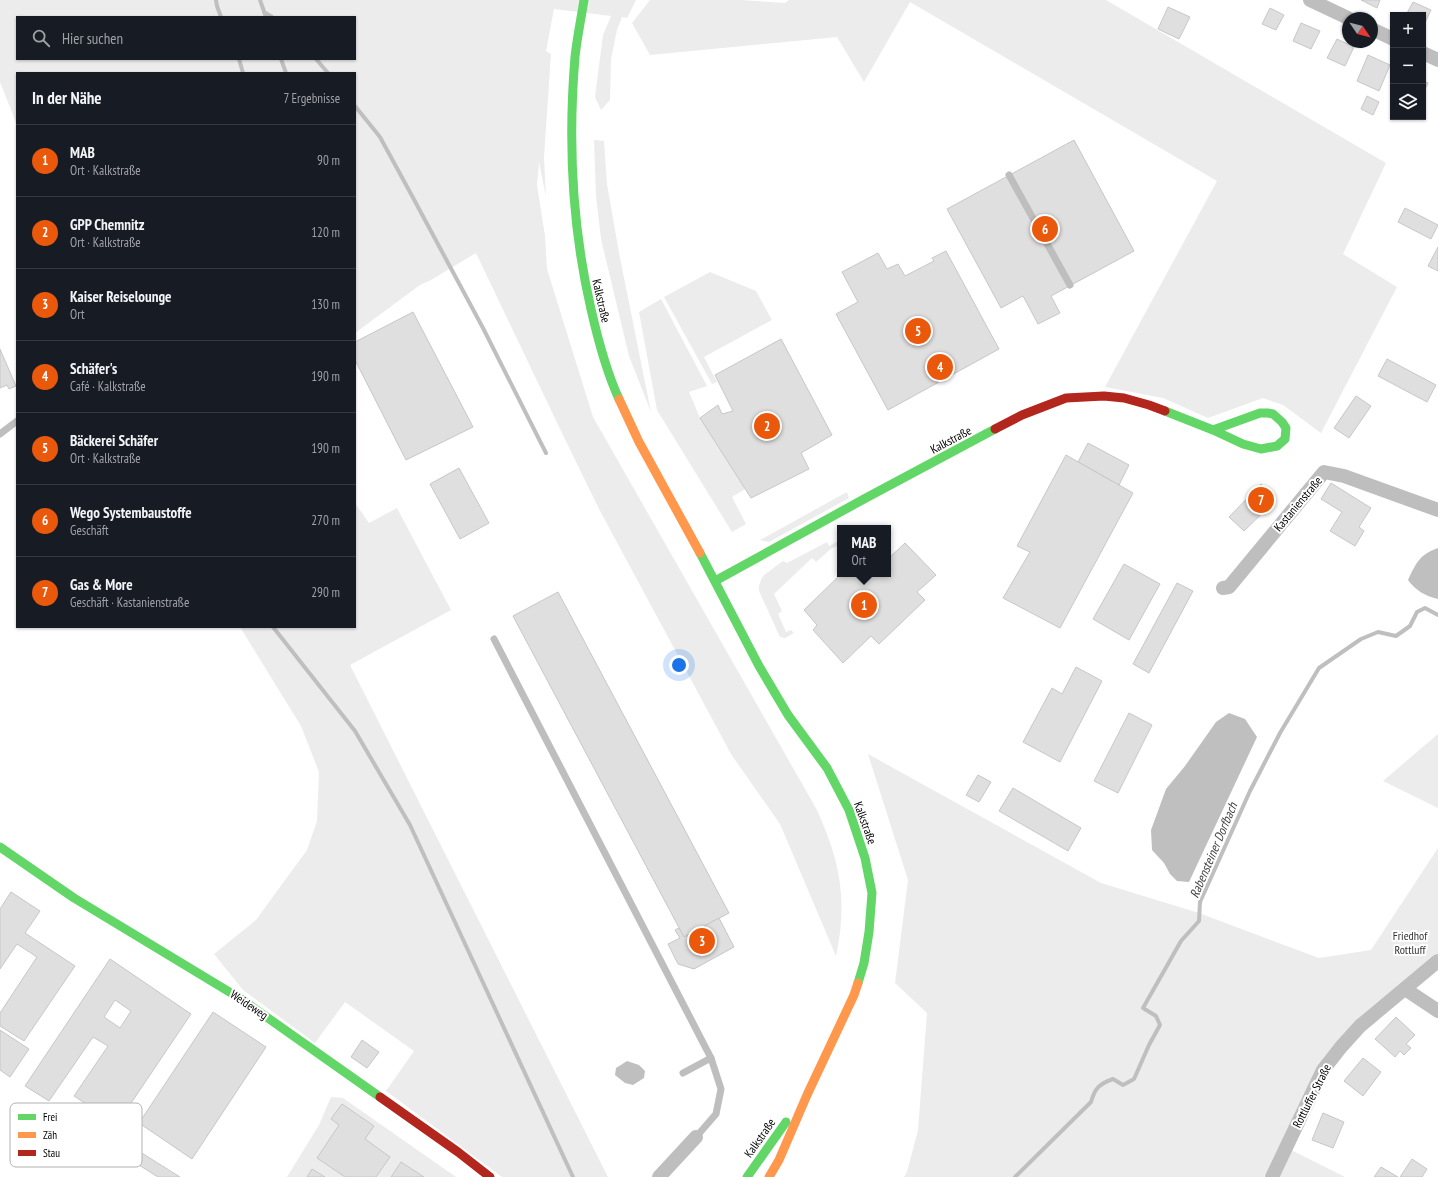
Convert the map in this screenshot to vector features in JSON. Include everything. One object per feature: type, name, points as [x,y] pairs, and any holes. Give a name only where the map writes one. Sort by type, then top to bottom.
[{"type":"main road","name":"Kalkstraße","points":[[584,0],[575,56],[571,150],[574,214],[584,279],[598,339],[615,390],[639,442],[715,581],[759,666],[788,715],[827,768],[849,810],[865,858],[872,893],[869,932],[864,963],[854,995],[807,1095],[779,1160],[769,1177]]},
{"type":"main road","name":"Kalkstraße","points":[[715,581],[864,499],[1022,415],[1066,398],[1104,396],[1124,398],[1149,405],[1213,430],[1243,444],[1261,449],[1277,446],[1284,438],[1286,428],[1273,414],[1260,413],[1213,430]]},
{"type":"main road","name":"Weideweg","points":[[0,847],[74,898],[241,999],[452,1147],[490,1177]]},
{"type":"main road","name":"Kalkstraße","points":[[747,1177],[790,1116],[807,1095]]},
{"type":"street","points":[[1310,0],[1342,15]]},
{"type":"street","points":[[1378,32],[1390,38]]},
{"type":"street","points":[[1426,54],[1438,60]]},
{"type":"street","name":"Kastanienstraße","points":[[1223,588],[1229,588],[1324,472],[1344,476],[1438,510]]},
{"type":"street","name":"Rottluffer Straße","points":[[1272,1177],[1323,1070],[1360,1026],[1438,961]]},
{"type":"street","points":[[1405,989],[1438,1011]]},
{"type":"street","points":[[659,1177],[696,1137]]},
{"type":"lane","points":[[1009,175],[1070,285]]},
{"type":"lane","points":[[0,434],[16,422]]},
{"type":"lane","points":[[494,639],[712,1058],[721,1089],[716,1114],[696,1137]]},
{"type":"lane","points":[[683,1073],[712,1058]]},
{"type":"green space","points":[[0,0],[636,0],[627,18],[622,17],[617,30],[611,59],[610,100],[601,110],[595,97],[603,35],[611,16],[554,9],[546,51],[551,54],[544,157],[546,197],[539,162],[537,185],[545,236],[547,269],[593,417],[817,810],[825,829],[840,881],[840,936],[836,956],[780,824],[731,754],[599,509],[476,253],[420,285],[356,332],[356,72],[16,72],[16,122],[0,82]]},
{"type":"green space","points":[[650,0],[741,0],[785,3],[789,0],[1106,0],[1386,163],[1343,254],[1397,287],[1321,433],[1283,405],[1263,398],[1208,418],[1163,398],[1105,387],[1217,181],[910,2],[864,82],[837,37],[650,55],[632,23]]},
{"type":"green space","points":[[594,140],[604,141],[607,184],[619,253],[651,412],[629,356],[601,239],[596,196]]},
{"type":"green space","points":[[710,272],[756,291],[772,320],[704,357],[717,382],[712,384],[664,297]]},
{"type":"green space","points":[[661,299],[707,386],[689,392],[700,418],[745,489],[732,497],[746,524],[732,532],[657,410],[639,312]]},
{"type":"green space","points":[[847,492],[849,498],[769,542],[760,540]]},
{"type":"green space","points":[[356,504],[369,523],[397,508],[451,610],[350,665],[608,1177],[502,1177],[386,1091],[414,1051],[345,1002],[315,1043],[243,990],[214,954],[256,920],[307,850],[317,821],[319,772],[301,726],[241,628],[356,628]]},
{"type":"green space","points":[[827,542],[829,546],[837,542],[837,546],[832,548],[816,562],[812,558],[774,594],[782,611],[778,614],[786,632],[791,630],[794,633],[785,638],[780,637],[759,591],[761,580],[764,575],[783,561],[787,563]]},
{"type":"green space","points":[[1438,734],[1438,808],[1383,781]]},
{"type":"green space","name":"Friedhof Rottluff","points":[[868,754],[1101,883],[1199,913],[1319,958],[1371,950],[1438,848],[1438,958],[1318,1069],[1264,1177],[904,1177],[907,1172],[918,1130],[927,1013],[895,983],[908,880]]},
{"type":"green space","points":[[331,1097],[343,1098],[456,1177],[287,1177],[319,1125]]},
{"type":"green space","points":[[1289,1149],[1345,1177],[1279,1177]]},
{"type":"shaded area","points":[[1438,548],[1438,599],[1421,592],[1408,580],[1419,560],[1427,553]]},
{"type":"shaded area","points":[[1229,713],[1245,719],[1257,737],[1189,882],[1177,881],[1152,850],[1151,830],[1166,789],[1185,766],[1216,722]]},
{"type":"shaded area","points":[[627,1061],[639,1065],[645,1071],[644,1078],[633,1085],[625,1083],[615,1075],[616,1068]]},
{"type":"building","points":[[1361,0],[1380,0],[1377,8]]},
{"type":"building","points":[[1413,2],[1431,10],[1426,21],[1426,12],[1408,12]]},
{"type":"building","points":[[1168,7],[1190,17],[1179,39],[1158,29]]},
{"type":"building","points":[[1270,8],[1284,15],[1276,30],[1262,24]]},
{"type":"building","points":[[1301,23],[1320,31],[1311,49],[1293,41]]},
{"type":"building","points":[[1337,39],[1342,41],[1342,48],[1354,48],[1345,66],[1327,58]]},
{"type":"building","points":[[1368,55],[1390,65],[1379,91],[1357,81]]},
{"type":"building","points":[[1367,96],[1379,102],[1373,115],[1361,109]]},
{"type":"building","points":[[1074,140],[1134,251],[1051,296],[1060,313],[1038,324],[1023,296],[1001,308],[947,209]]},
{"type":"building","points":[[1405,208],[1438,225],[1431,239],[1398,222]]},
{"type":"building","points":[[1438,247],[1438,271],[1428,266]]},
{"type":"building","points":[[946,251],[999,349],[888,410],[836,314],[858,302],[842,272],[878,253],[887,269],[898,264],[905,276],[934,261],[932,258]]},
{"type":"building","points":[[413,312],[473,427],[406,460],[356,362],[356,341]]},
{"type":"building","points":[[781,339],[832,435],[801,453],[809,469],[751,498],[700,418],[718,405],[722,414],[733,411],[715,375]]},
{"type":"building","points":[[0,349],[16,386],[9,389],[7,385],[0,388]]},
{"type":"building","points":[[1387,359],[1436,385],[1427,402],[1378,376]]},
{"type":"building","points":[[1356,396],[1371,406],[1349,438],[1334,428]]},
{"type":"building","points":[[1088,443],[1129,465],[1119,485],[1078,462]]},
{"type":"building","points":[[1066,455],[1133,493],[1060,628],[1003,598],[1030,552],[1017,546]]},
{"type":"building","points":[[459,468],[489,523],[460,539],[430,484]]},
{"type":"building","points":[[1331,483],[1371,508],[1359,527],[1364,531],[1355,546],[1330,531],[1342,512],[1321,499]]},
{"type":"building","points":[[1261,484],[1276,500],[1244,531],[1229,517]]},
{"type":"building","points":[[905,543],[936,575],[917,592],[925,600],[879,644],[871,636],[843,663],[813,630],[817,625],[804,610],[838,577],[891,577],[891,556]]},
{"type":"building","points":[[1124,564],[1160,584],[1129,640],[1093,619]]},
{"type":"building","points":[[1177,583],[1193,591],[1149,673],[1133,664]]},
{"type":"building","points":[[558,592],[729,913],[684,937],[513,616]]},
{"type":"building","points":[[1076,667],[1102,681],[1060,762],[1023,742],[1052,688],[1062,694]]},
{"type":"building","points":[[1129,713],[1152,725],[1118,793],[1094,781]]},
{"type":"building","points":[[978,775],[991,782],[979,802],[966,795]]},
{"type":"building","points":[[1013,788],[1081,828],[1068,851],[999,811]]},
{"type":"building","points":[[11,892],[40,911],[25,933],[75,966],[24,1041],[0,1026],[0,1013],[37,957],[17,944],[0,969],[0,909]]},
{"type":"building","points":[[719,918],[734,947],[694,969],[678,964],[668,944],[680,938],[675,930],[679,928],[684,937]]},
{"type":"building","points":[[110,959],[191,1014],[131,1103],[85,1103],[74,1096],[108,1046],[93,1037],[49,1101],[25,1086]],"holes":[[[115,1000],[131,1011],[120,1028],[104,1017]]]},
{"type":"building","points":[[213,1012],[266,1047],[192,1159],[142,1125],[142,1118]]},
{"type":"building","points":[[1396,1017],[1415,1035],[1406,1044],[1411,1048],[1404,1055],[1400,1051],[1395,1057],[1375,1039]]},
{"type":"building","points":[[0,1030],[29,1049],[10,1077],[0,1070]]},
{"type":"building","points":[[362,1040],[379,1052],[367,1068],[351,1057]]},
{"type":"building","points":[[1363,1058],[1381,1072],[1363,1096],[1344,1081]]},
{"type":"building","points":[[342,1104],[374,1126],[365,1139],[390,1157],[376,1177],[345,1177],[317,1158],[339,1125],[331,1119]]},
{"type":"building","points":[[1323,1113],[1344,1122],[1333,1148],[1312,1140]]},
{"type":"building","points":[[142,1153],[180,1177],[158,1177],[142,1167]]},
{"type":"building","points":[[1412,1159],[1427,1169],[1422,1177],[1400,1177]]},
{"type":"building","points":[[401,1162],[424,1177],[391,1177]]},
{"type":"building","points":[[1381,1167],[1398,1177],[1374,1177]]},
{"type":"building","points":[[312,1169],[325,1177],[307,1177]]},
{"type":"waterway","points":[[216,0],[221,16]]},
{"type":"waterway","points":[[260,0],[266,16]]},
{"type":"waterway","points":[[264,12],[270,16]]},
{"type":"waterway","points":[[239,60],[243,72]]},
{"type":"waterway","points":[[281,60],[286,72]]},
{"type":"waterway","points":[[317,60],[327,72]]},
{"type":"waterway","points":[[356,107],[380,137],[483,328],[546,453]]},
{"type":"waterway","name":"Rabensteiner Dorfbach","points":[[1015,1177],[1091,1102],[1098,1087],[1113,1079],[1123,1085],[1134,1079],[1149,1045],[1160,1025],[1156,1016],[1143,1008],[1181,941],[1199,921],[1200,902],[1250,791],[1280,733],[1319,668],[1361,639],[1378,632],[1396,636],[1410,626],[1417,612],[1425,608],[1438,615]]},
{"type":"waterway","points":[[274,628],[355,731],[410,825],[573,1177]]},
{"type":"traffic: fast","points":[[584,0],[576,50],[573,89],[573,184],[580,247],[594,321],[606,366],[619,399]]},
{"type":"traffic: fast","points":[[1165,411],[1213,430],[1243,444],[1261,449],[1277,446],[1285,439],[1286,428],[1273,414],[1260,413],[1213,430]]},
{"type":"traffic: fast","points":[[715,581],[995,429]]},
{"type":"traffic: fast","points":[[700,553],[759,666],[788,715],[827,768],[849,810],[865,858],[872,893],[869,932],[864,963],[858,983]]},
{"type":"traffic: fast","points":[[0,847],[74,898],[241,999],[380,1097]]},
{"type":"traffic: fast","points":[[747,1177],[786,1122]]},
{"type":"traffic: slow","points":[[619,399],[639,442],[700,553]]},
{"type":"traffic: slow","points":[[769,1177],[779,1160],[807,1095],[854,995],[858,983]]},
{"type":"traffic: jam","points":[[995,429],[1022,415],[1066,398],[1104,396],[1124,398],[1165,411]]},
{"type":"traffic: jam","points":[[380,1097],[458,1152],[490,1177]]},
{"type":"place","name":"Wego Systembaustoffe","points":[[1045,229]]},
{"type":"place","name":"Bäckerei Schäfer","points":[[918,331]]},
{"type":"place","name":"Schäfer's","points":[[940,367]]},
{"type":"place","name":"GPP Chemnitz","points":[[767,426]]},
{"type":"place","name":"Gas & More","points":[[1261,500]]},
{"type":"place","name":"MAB","points":[[864,605]]},
{"type":"place","name":"Kaiser Reiselounge","points":[[702,941]]}]
